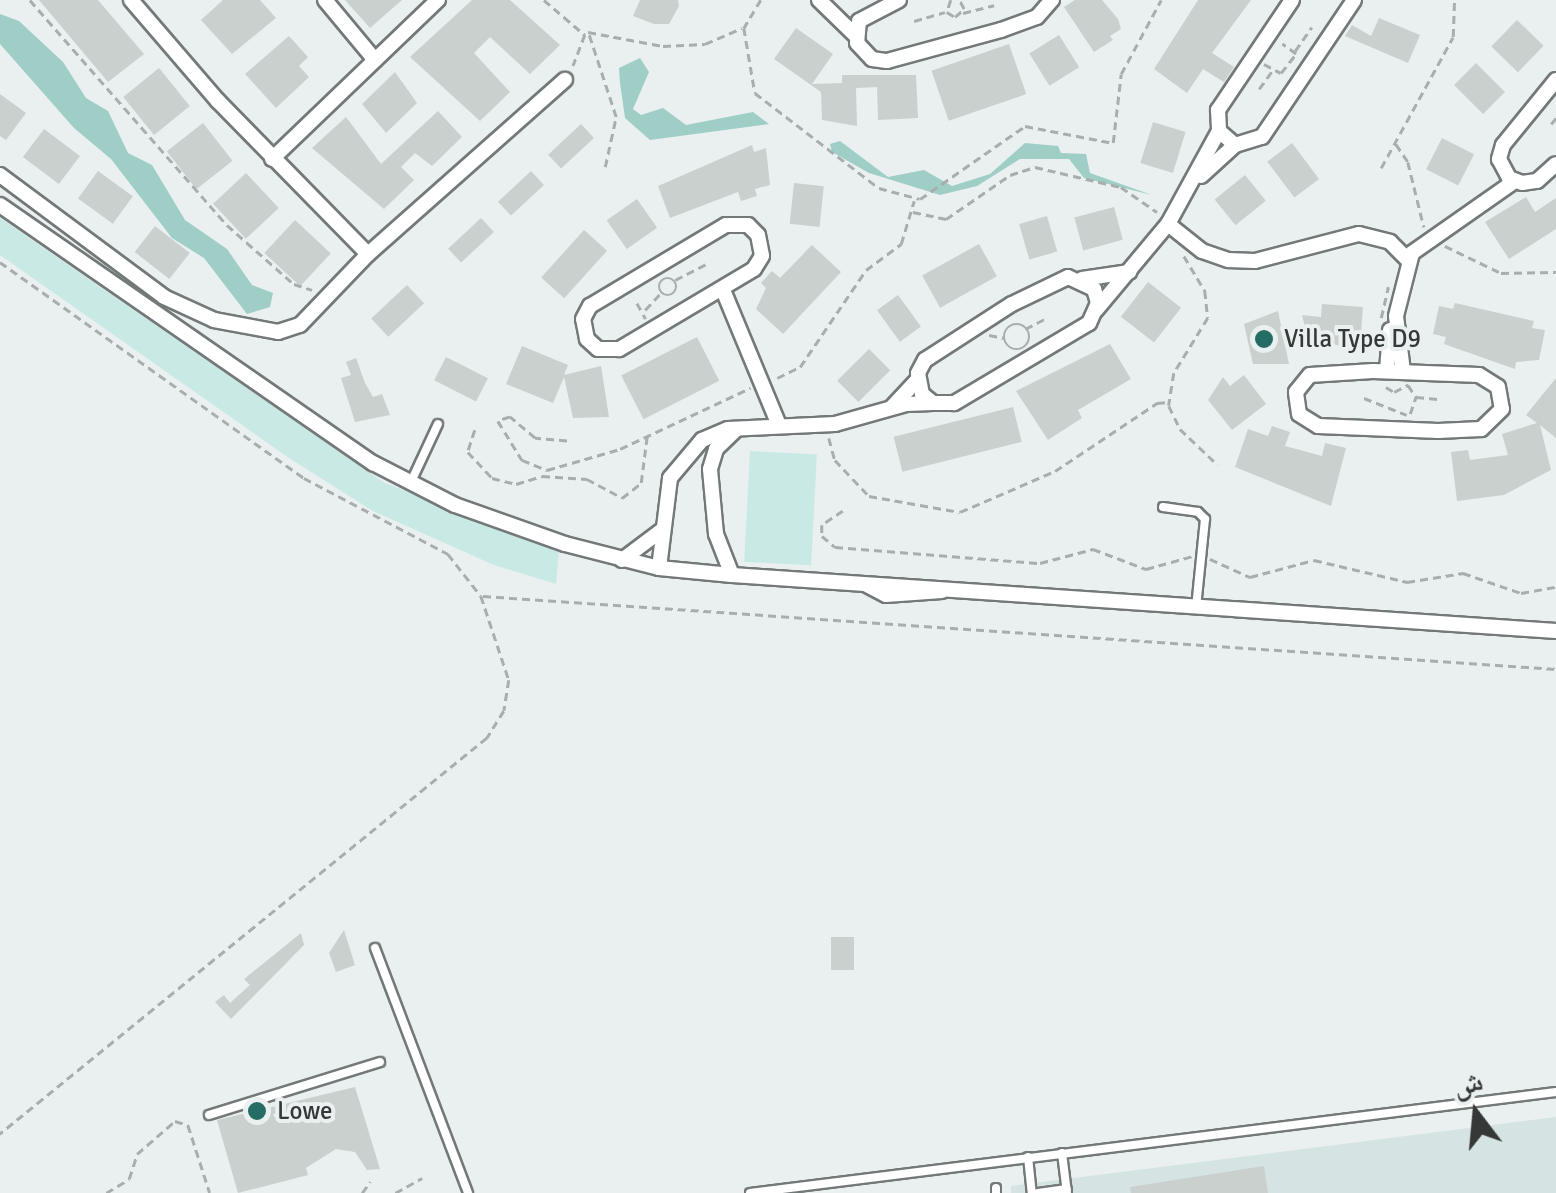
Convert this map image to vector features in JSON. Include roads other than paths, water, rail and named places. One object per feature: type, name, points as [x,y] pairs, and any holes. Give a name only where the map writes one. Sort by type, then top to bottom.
[{"type":"street","points":[[131,0],[272,159],[368,254]]},
{"type":"street","points":[[325,0],[375,60]]},
{"type":"street","points":[[819,0],[856,36],[866,55],[887,61],[1038,17],[1052,0]]},
{"type":"street","points":[[856,36],[864,16],[900,0]]},
{"type":"street","points":[[659,568],[670,478],[691,448],[741,427],[835,424],[892,407],[954,403],[1012,372],[1088,323],[1168,224],[1219,131],[1218,110],[1292,0]]},
{"type":"street","points":[[1186,191],[1235,145],[1262,137],[1354,0]]},
{"type":"street","points":[[272,159],[429,3]]},
{"type":"street","points":[[0,175],[148,286],[197,314],[278,332],[300,324],[368,254],[565,80]]},
{"type":"street","points":[[1482,202],[1500,166],[1503,145],[1556,80]]},
{"type":"street","points":[[1219,131],[1235,145]]},
{"type":"street","points":[[1387,371],[1386,343],[1408,260],[1431,235],[1515,181],[1536,181],[1556,164]]},
{"type":"street","points":[[1500,166],[1515,181]]},
{"type":"street","points":[[0,205],[302,418],[410,484],[510,526],[622,560],[732,576],[922,584],[942,591],[1556,631]]},
{"type":"street","points":[[1168,224],[1202,251],[1228,260],[1256,261],[1360,234],[1390,242],[1408,260]]},
{"type":"street","points":[[748,225],[758,235],[762,256],[723,290],[612,351],[598,349],[584,333],[590,306],[639,273],[726,226],[748,225]]},
{"type":"street","points":[[892,407],[918,380],[925,360],[990,317],[1061,279],[1128,272]]},
{"type":"street","points":[[1082,279],[1094,289],[1096,310]]},
{"type":"street","points":[[723,290],[735,324],[766,382],[778,424]]},
{"type":"street","points":[[702,302],[735,324]]},
{"type":"street","points":[[1396,316],[1404,371]]},
{"type":"street","points":[[1404,371],[1479,375],[1498,387],[1502,402],[1494,422],[1481,429],[1409,424],[1318,426],[1296,407],[1299,385],[1310,375],[1404,371]]},
{"type":"street","points":[[918,380],[933,403]]},
{"type":"street","points":[[732,576],[716,534],[712,460],[723,440],[741,427]]},
{"type":"street","points":[[691,448],[712,460]]},
{"type":"street","points":[[622,560],[662,530]]},
{"type":"lane","points":[[410,484],[438,424]]},
{"type":"lane","points":[[1162,507],[1202,515],[1196,608]]},
{"type":"lane","points":[[375,948],[468,1193]]},
{"type":"lane","points":[[209,1114],[380,1062]]},
{"type":"lane","points":[[750,1193],[1556,1092]]},
{"type":"lane","points":[[1028,1157],[1035,1193],[1067,1191],[1062,1153]]},
{"type":"place","name":"Villa Type D9","points":[[1264,339]]},
{"type":"place","name":"Lowe","points":[[257,1111]]}]
